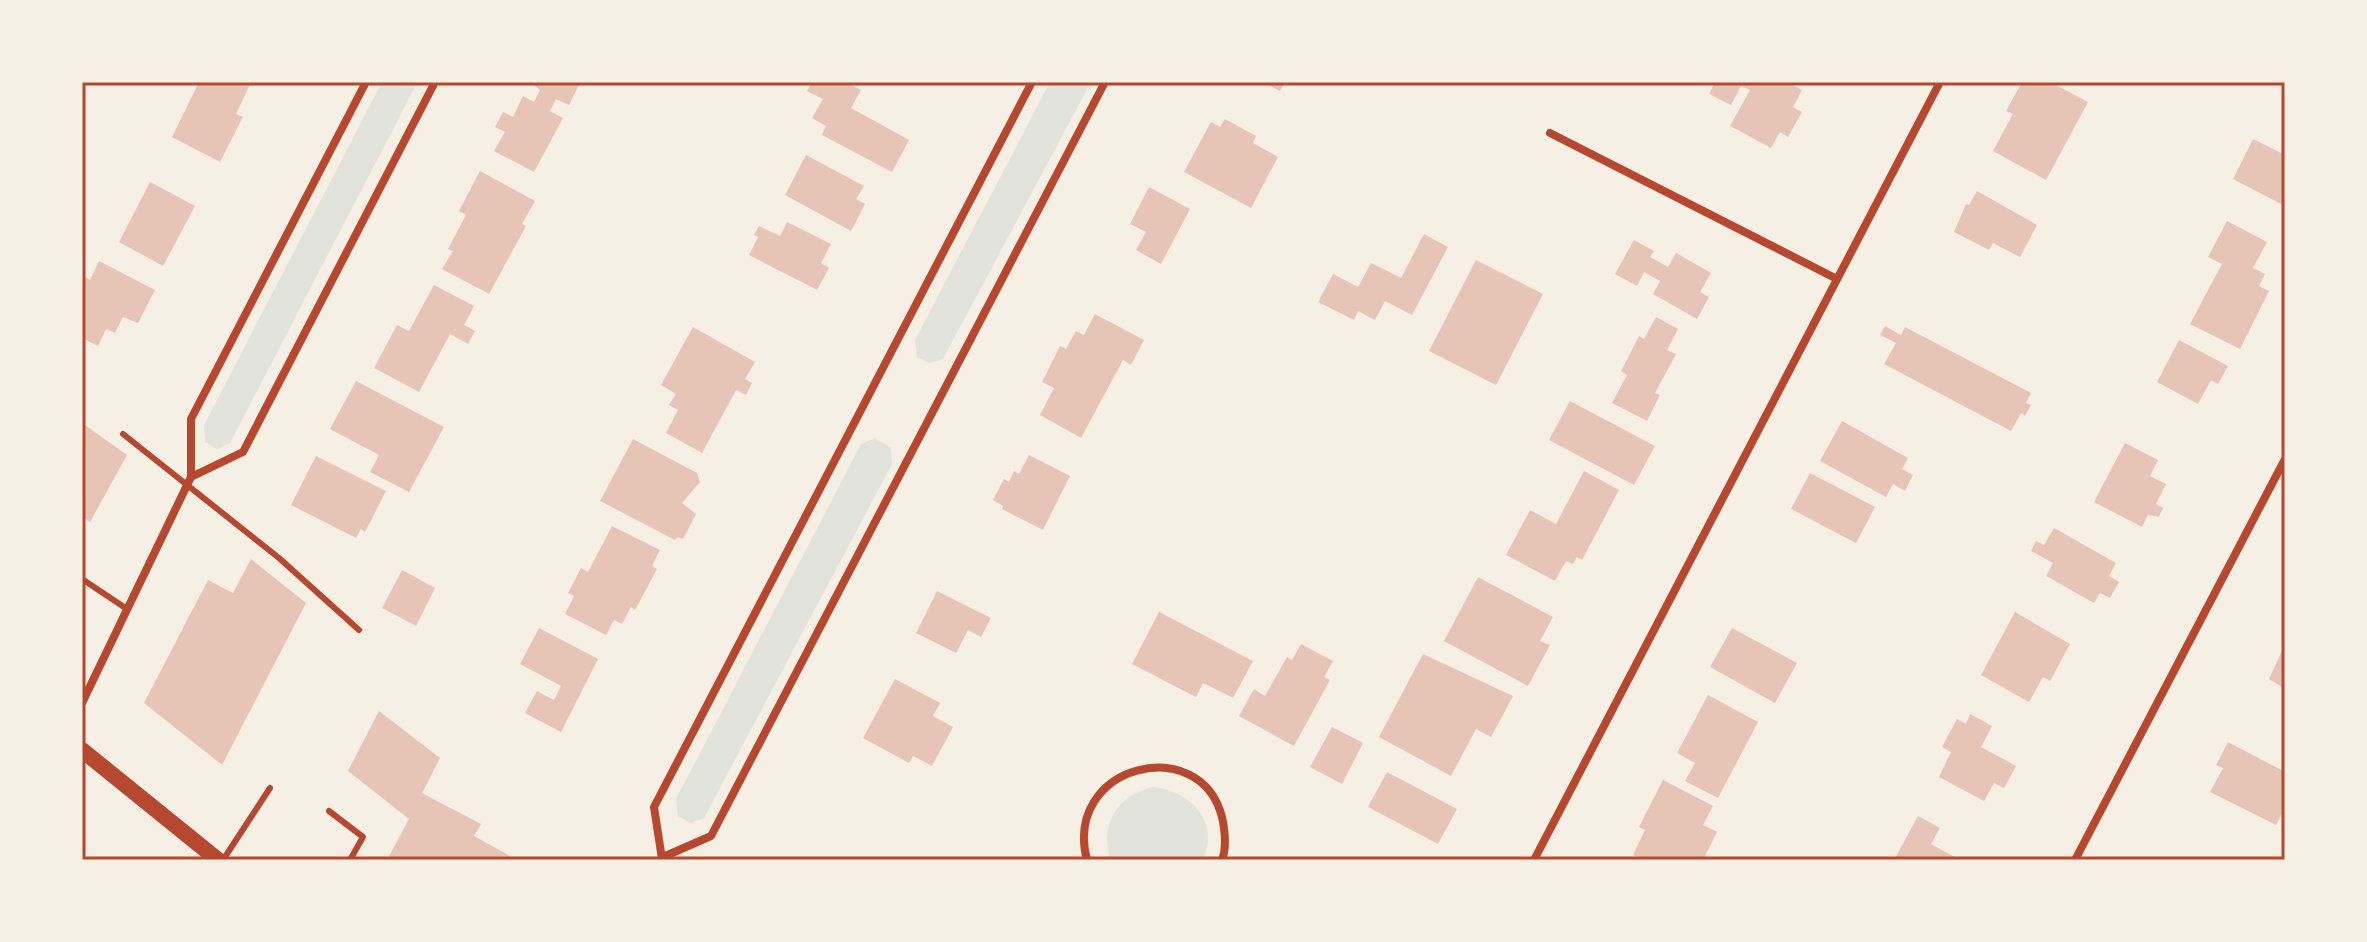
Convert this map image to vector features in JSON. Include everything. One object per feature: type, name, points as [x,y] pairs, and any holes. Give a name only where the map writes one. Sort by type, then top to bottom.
[{"type":"main road","points":[[82,750],[220,860]]},
{"type":"street","points":[[82,703],[189,481],[191,419],[366,82]]},
{"type":"street","points":[[189,481],[243,452],[435,82]]},
{"type":"street","points":[[1032,82],[654,807],[664,859],[711,836],[1105,82]]},
{"type":"street","points":[[1534,860],[1940,82]]},
{"type":"street","points":[[1550,133],[1837,279]]},
{"type":"street","points":[[2075,860],[2285,459]]},
{"type":"street","points":[[1087,860],[1084,832],[1088,813],[1101,791],[1117,778],[1156,767],[1180,771],[1205,788],[1220,808],[1225,829],[1222,860]]},
{"type":"lane","points":[[123,434],[189,481],[359,630]]},
{"type":"lane","points":[[82,579],[127,609]]},
{"type":"lane","points":[[220,860],[270,788]]},
{"type":"lane","points":[[329,811],[363,837],[350,860]]},
{"type":"shaded area","points":[[382,82],[414,82],[414,89],[230,443],[217,449],[205,442],[204,425]]},
{"type":"shaded area","points":[[1050,82],[1091,82],[943,359],[929,363],[917,357],[915,340]]},
{"type":"shaded area","points":[[875,438],[891,448],[892,464],[704,818],[690,823],[678,816],[676,799],[861,444]]},
{"type":"shaded area","points":[[1152,787],[1178,794],[1198,810],[1208,833],[1203,860],[1110,860],[1107,834],[1114,813],[1129,797]]},
{"type":"building","points":[[199,82],[251,82],[236,114],[243,117],[220,162],[172,137]]},
{"type":"building","points":[[531,82],[580,83],[569,105],[556,99],[550,111],[563,118],[534,172],[494,151],[505,132],[495,127],[503,112],[513,117],[523,96],[534,102],[540,90]]},
{"type":"building","points":[[812,82],[845,82],[861,90],[851,108],[909,140],[892,172],[822,135],[826,126],[812,118],[823,99],[807,91]]},
{"type":"building","points":[[1263,82],[1285,82],[1280,91]]},
{"type":"building","points":[[1715,82],[1787,82],[1802,90],[1793,107],[1802,112],[1788,137],[1780,132],[1771,148],[1730,126],[1750,90],[1741,86],[1731,105],[1709,94]]},
{"type":"building","points":[[2022,82],[2050,82],[2088,102],[2046,180],[1993,151],[2013,114],[2006,111]]},
{"type":"building","points":[[1225,119],[1256,136],[1253,143],[1278,157],[1251,208],[1184,172],[1211,122],[1220,127]]},
{"type":"building","points":[[2253,139],[2285,155],[2285,206],[2233,179]]},
{"type":"building","points":[[806,155],[864,186],[856,199],[865,204],[851,231],[785,195]]},
{"type":"building","points":[[480,171],[535,201],[522,224],[526,226],[489,294],[442,269],[453,251],[448,249],[466,215],[459,211]]},
{"type":"building","points":[[150,182],[195,206],[163,266],[119,242]]},
{"type":"building","points":[[1149,187],[1190,209],[1161,264],[1136,250],[1146,232],[1130,224]]},
{"type":"building","points":[[1977,191],[2037,225],[2020,257],[1993,243],[1989,250],[1954,232],[1966,204],[1969,205]]},
{"type":"building","points":[[2227,221],[2267,242],[2253,268],[2265,274],[2259,286],[2269,291],[2240,349],[2190,324],[2222,264],[2208,257]]},
{"type":"building","points":[[787,222],[831,244],[821,263],[829,268],[817,290],[749,255],[758,237],[754,235],[759,226],[780,236]]},
{"type":"building","points":[[1424,234],[1448,247],[1412,315],[1385,301],[1375,320],[1358,311],[1354,320],[1318,302],[1333,274],[1358,287],[1371,263],[1401,278]]},
{"type":"building","points":[[1634,240],[1654,251],[1650,257],[1668,267],[1676,253],[1711,273],[1700,292],[1709,297],[1697,319],[1653,294],[1660,281],[1644,272],[1637,286],[1615,274]]},
{"type":"building","points":[[1476,260],[1543,294],[1496,385],[1429,351]]},
{"type":"building","points":[[99,261],[155,290],[138,323],[123,317],[115,333],[106,329],[98,346],[82,338],[82,275],[90,280]]},
{"type":"building","points":[[434,285],[474,306],[464,325],[475,331],[468,344],[450,334],[419,392],[374,368],[397,325],[409,331]]},
{"type":"building","points":[[1095,314],[1144,340],[1131,365],[1123,360],[1081,438],[1040,415],[1054,388],[1042,382],[1060,346],[1066,349],[1076,331],[1084,335]]},
{"type":"building","points":[[1656,317],[1678,329],[1667,350],[1676,354],[1655,393],[1660,395],[1647,421],[1612,403],[1627,375],[1621,371],[1639,336],[1644,339]]},
{"type":"building","points":[[1885,326],[1901,335],[1905,327],[2031,393],[2026,403],[2031,405],[2025,416],[2021,413],[2011,431],[1884,364],[1896,343],[1880,335]]},
{"type":"building","points":[[693,327],[755,362],[745,379],[752,383],[746,395],[736,390],[702,453],[666,433],[678,410],[669,405],[676,394],[661,385]]},
{"type":"building","points":[[2179,340],[2228,366],[2218,384],[2211,380],[2198,404],[2157,382]]},
{"type":"building","points":[[356,381],[444,427],[409,492],[370,472],[379,455],[330,429]]},
{"type":"building","points":[[1570,401],[1655,446],[1634,485],[1549,440]]},
{"type":"building","points":[[1842,421],[1908,458],[1902,469],[1913,475],[1905,491],[1893,484],[1886,497],[1820,461]]},
{"type":"building","points":[[82,423],[127,455],[90,522],[82,517]]},
{"type":"building","points":[[633,439],[697,473],[700,482],[682,503],[696,514],[683,539],[677,537],[675,540],[600,501]]},
{"type":"building","points":[[2125,443],[2158,460],[2150,476],[2166,484],[2156,504],[2163,508],[2159,517],[2148,515],[2142,527],[2094,502]]},
{"type":"building","points":[[1029,455],[1070,476],[1043,530],[1002,509],[1003,506],[993,500],[1004,479],[1009,482],[1014,471],[1019,474]]},
{"type":"building","points":[[316,456],[386,491],[365,532],[361,529],[356,538],[291,505]]},
{"type":"building","points":[[1584,471],[1619,490],[1582,560],[1577,557],[1573,564],[1566,561],[1555,581],[1506,555],[1530,510],[1556,524]]},
{"type":"building","points":[[1810,473],[1875,507],[1856,543],[1791,509]]},
{"type":"building","points":[[612,526],[660,550],[652,566],[657,569],[635,610],[631,607],[622,624],[614,620],[606,635],[565,614],[574,596],[568,593],[581,568],[588,572]]},
{"type":"building","points":[[2054,528],[2116,563],[2109,576],[2119,582],[2110,598],[2100,593],[2094,603],[2046,576],[2053,563],[2031,551],[2036,541],[2044,545]]},
{"type":"building","points":[[251,559],[306,603],[222,765],[144,703],[208,580],[233,593]]},
{"type":"building","points":[[402,570],[435,588],[416,626],[382,608]]},
{"type":"building","points":[[1478,577],[1553,617],[1540,641],[1550,645],[1528,686],[1444,641]]},
{"type":"building","points":[[937,591],[991,618],[981,637],[968,630],[956,653],[916,633]]},
{"type":"building","points":[[1159,612],[1253,661],[1233,698],[1203,683],[1196,697],[1132,664]]},
{"type":"building","points":[[2015,612],[2070,644],[2050,681],[2043,677],[2029,702],[1981,675]]},
{"type":"building","points":[[539,628],[598,659],[561,732],[525,713],[537,691],[554,700],[561,686],[520,664]]},
{"type":"building","points":[[1732,628],[1797,663],[1775,703],[1710,667]]},
{"type":"building","points":[[1301,644],[1333,661],[1324,677],[1330,680],[1294,746],[1239,716],[1254,689],[1265,696],[1287,657],[1292,660]]},
{"type":"building","points":[[2285,644],[2285,689],[2269,679]]},
{"type":"building","points":[[1423,654],[1513,696],[1491,737],[1476,729],[1451,776],[1379,737]]},
{"type":"building","points":[[895,679],[940,703],[933,716],[953,727],[932,766],[913,756],[909,763],[863,738]]},
{"type":"building","points":[[1708,695],[1758,722],[1718,798],[1685,781],[1695,763],[1677,753]]},
{"type":"building","points":[[379,711],[440,758],[422,793],[481,824],[474,836],[517,860],[387,860],[409,819],[348,771]]},
{"type":"building","points":[[1970,714],[1992,726],[1981,747],[2016,766],[2004,788],[1994,783],[1984,801],[1939,777],[1951,752],[1942,747],[1957,719],[1966,724]]},
{"type":"building","points":[[1332,727],[1363,743],[1342,784],[1310,767]]},
{"type":"building","points":[[2228,742],[2285,772],[2285,808],[2276,825],[2210,792],[2223,768],[2216,765]]},
{"type":"building","points":[[1387,772],[1457,809],[1438,844],[1368,807]]},
{"type":"building","points":[[1663,780],[1713,806],[1703,825],[1717,832],[1703,860],[1643,860],[1633,855],[1645,830],[1639,827]]},
{"type":"building","points":[[1918,816],[1940,828],[1931,844],[1960,860],[1894,860]]}]
